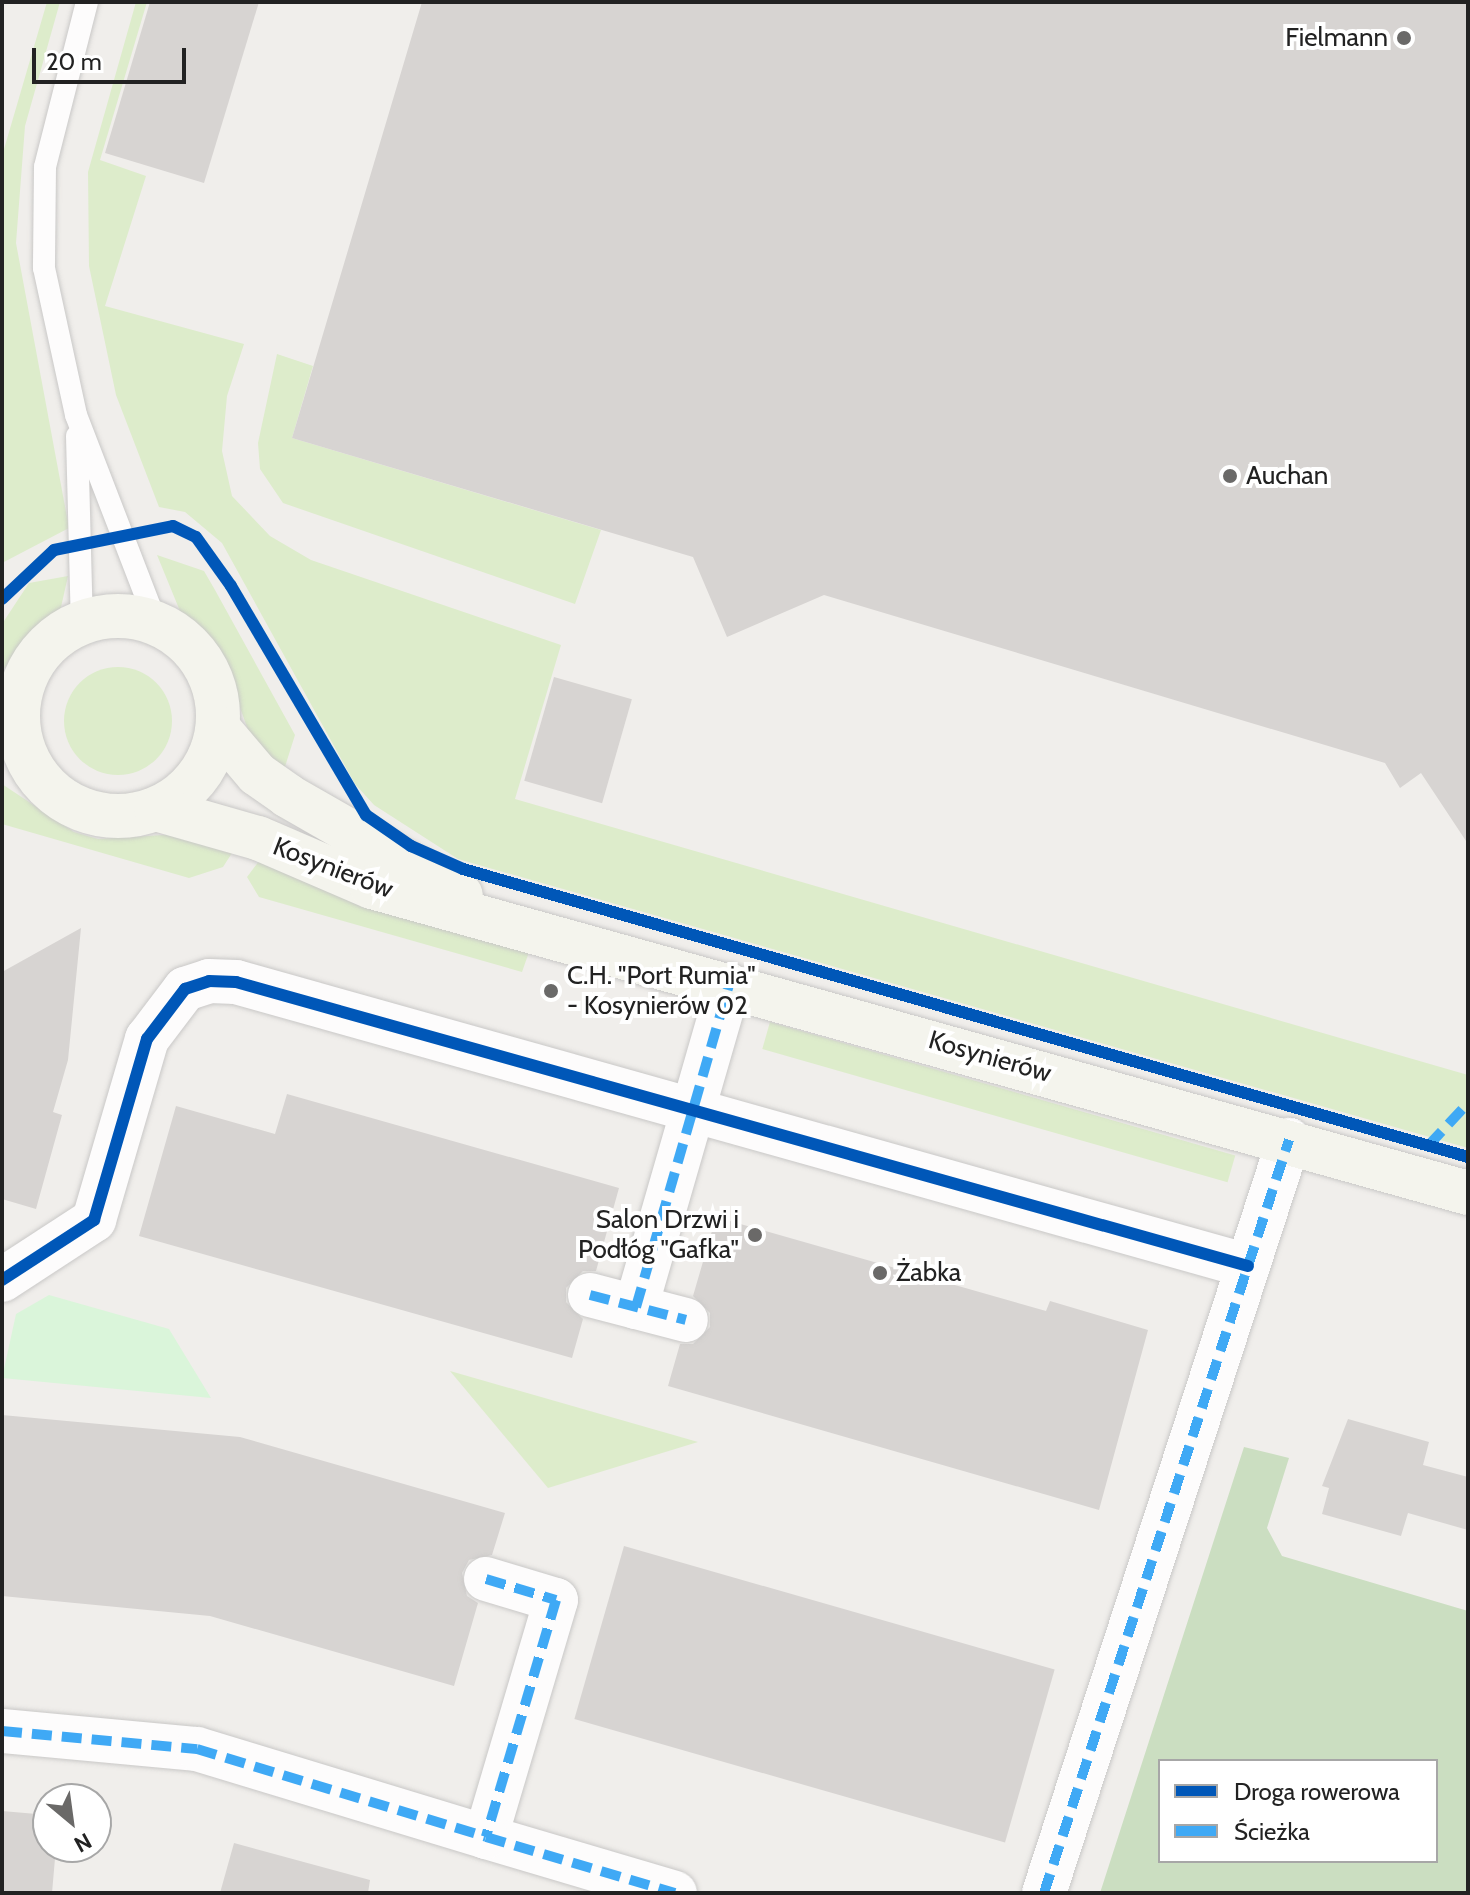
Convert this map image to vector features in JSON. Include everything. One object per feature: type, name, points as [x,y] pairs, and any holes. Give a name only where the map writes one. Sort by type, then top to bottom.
[{"type":"main road","points":[[119,616],[156,622],[205,665],[218,728],[198,778],[156,809],[123,816],[89,812],[59,798],[19,772],[21,744],[14,682],[58,635],[82,622],[119,616]]},
{"type":"main road","name":"Kosynierów","points":[[218,728],[257,774],[288,796],[511,924]]},
{"type":"main road","name":"Kosynierów","points":[[156,809],[258,838],[372,887],[1289,1140],[1468,1193]]},
{"type":"street","points":[[2,1280],[94,1220],[147,1039],[185,989],[209,981],[236,982],[1248,1266]]},
{"type":"street","points":[[636,1307],[729,985]]},
{"type":"street","points":[[1044,1893],[1289,1140]]},
{"type":"street","points":[[590,1295],[686,1320]]},
{"type":"street","points":[[486,1579],[556,1600],[486,1837]]},
{"type":"street","points":[[2,1731],[197,1749],[675,1893]]},
{"type":"lane","points":[[87,2],[56,106],[42,227],[44,268],[76,415],[156,622]]},
{"type":"lane","points":[[76,415],[82,622]]},
{"type":"green space","points":[[47,2],[60,2],[25,126],[16,243],[69,528],[2,563],[2,156]]},
{"type":"green space","points":[[136,2],[147,2],[100,160],[146,176],[105,306],[244,344],[227,396],[222,451],[232,496],[270,536],[311,560],[561,645],[515,799],[1468,1075],[1468,1148],[458,859],[374,805],[355,784],[222,543],[185,512],[159,507],[116,395],[89,266],[88,172]]},
{"type":"green space","points":[[277,354],[313,366],[292,438],[601,530],[575,604],[283,503],[260,469],[258,443]]},
{"type":"green space","points":[[157,555],[204,571],[215,590],[295,735],[283,773],[252,741],[220,652],[182,616]]},
{"type":"green space","points":[[68,576],[59,616],[2,670],[2,624],[29,583]]},
{"type":"green space","points":[[118,667],[139,671],[156,683],[168,700],[172,721],[168,742],[156,759],[139,771],[118,775],[97,771],[80,759],[68,742],[64,721],[68,700],[80,683],[97,671]]},
{"type":"green space","points":[[2,784],[74,832],[98,839],[195,833],[232,853],[223,867],[189,878],[2,824]]},
{"type":"green space","points":[[259,861],[320,888],[529,952],[522,972],[259,897],[247,877]]},
{"type":"green space","points":[[770,1022],[1235,1155],[1228,1182],[762,1049]]},
{"type":"green space","points":[[49,1295],[169,1329],[211,1398],[2,1378],[16,1314]]},
{"type":"green space","points":[[450,1371],[698,1442],[548,1488]]},
{"type":"green space","points":[[1244,1447],[1289,1458],[1267,1528],[1282,1556],[1468,1611],[1468,1893],[1100,1893]]},
{"type":"building","points":[[150,2],[259,2],[204,183],[105,153]]},
{"type":"building","points":[[422,2],[1468,2],[1468,844],[1421,773],[1400,788],[1385,763],[824,595],[727,637],[693,557],[292,438]]},
{"type":"building","points":[[554,677],[632,699],[602,803],[524,781]]},
{"type":"building","points":[[81,928],[68,1060],[53,1112],[62,1115],[36,1209],[2,1199],[2,972]]},
{"type":"building","points":[[287,1094],[619,1188],[596,1271],[583,1271],[566,1288],[566,1302],[583,1319],[572,1358],[139,1236],[176,1106],[275,1134]]},
{"type":"building","points":[[716,1217],[1046,1311],[1050,1301],[1148,1330],[1099,1510],[668,1386],[680,1344],[693,1344],[710,1327],[710,1313],[693,1296]]},
{"type":"building","points":[[2,1415],[240,1437],[505,1513],[492,1555],[469,1560],[462,1573],[467,1596],[478,1603],[454,1686],[210,1616],[2,1596]]},
{"type":"building","points":[[1348,1419],[1429,1442],[1423,1465],[1468,1477],[1468,1530],[1408,1513],[1401,1536],[1322,1514],[1329,1488],[1322,1486]]},
{"type":"building","points":[[624,1546],[1055,1669],[1005,1843],[574,1719]]},
{"type":"building","points":[[2,1811],[32,1814],[32,1863],[55,1863],[52,1893],[2,1893]]},
{"type":"building","points":[[234,1843],[370,1880],[368,1893],[220,1893]]},
{"type":"marked path","points":[[636,1307],[729,985]]},
{"type":"marked path","points":[[1428,1146],[1468,1103]]},
{"type":"marked path","points":[[1044,1893],[1289,1140]]},
{"type":"marked path","points":[[590,1295],[686,1320]]},
{"type":"marked path","points":[[486,1579],[556,1600],[486,1837],[675,1893]]},
{"type":"marked path","points":[[2,1731],[197,1749],[486,1837]]},
{"type":"cycle path","points":[[2,599],[54,550],[173,526],[196,537],[231,586],[366,815],[411,846],[463,869],[1468,1157]]},
{"type":"cycle path","points":[[2,1280],[94,1220],[147,1039],[185,989],[209,981],[236,982],[1248,1266]]},
{"type":"place","name":"Fielmann","points":[[1404,38]]},
{"type":"place","name":"Auchan","points":[[1230,476]]},
{"type":"place","name":"C.H. \"Port Rumia\" - Kosynierów 02","points":[[551,991]]},
{"type":"place","name":"Salon Drzwi i Podłóg \"Gafka\"","points":[[755,1235]]},
{"type":"place","name":"Żabka","points":[[880,1273]]}]
